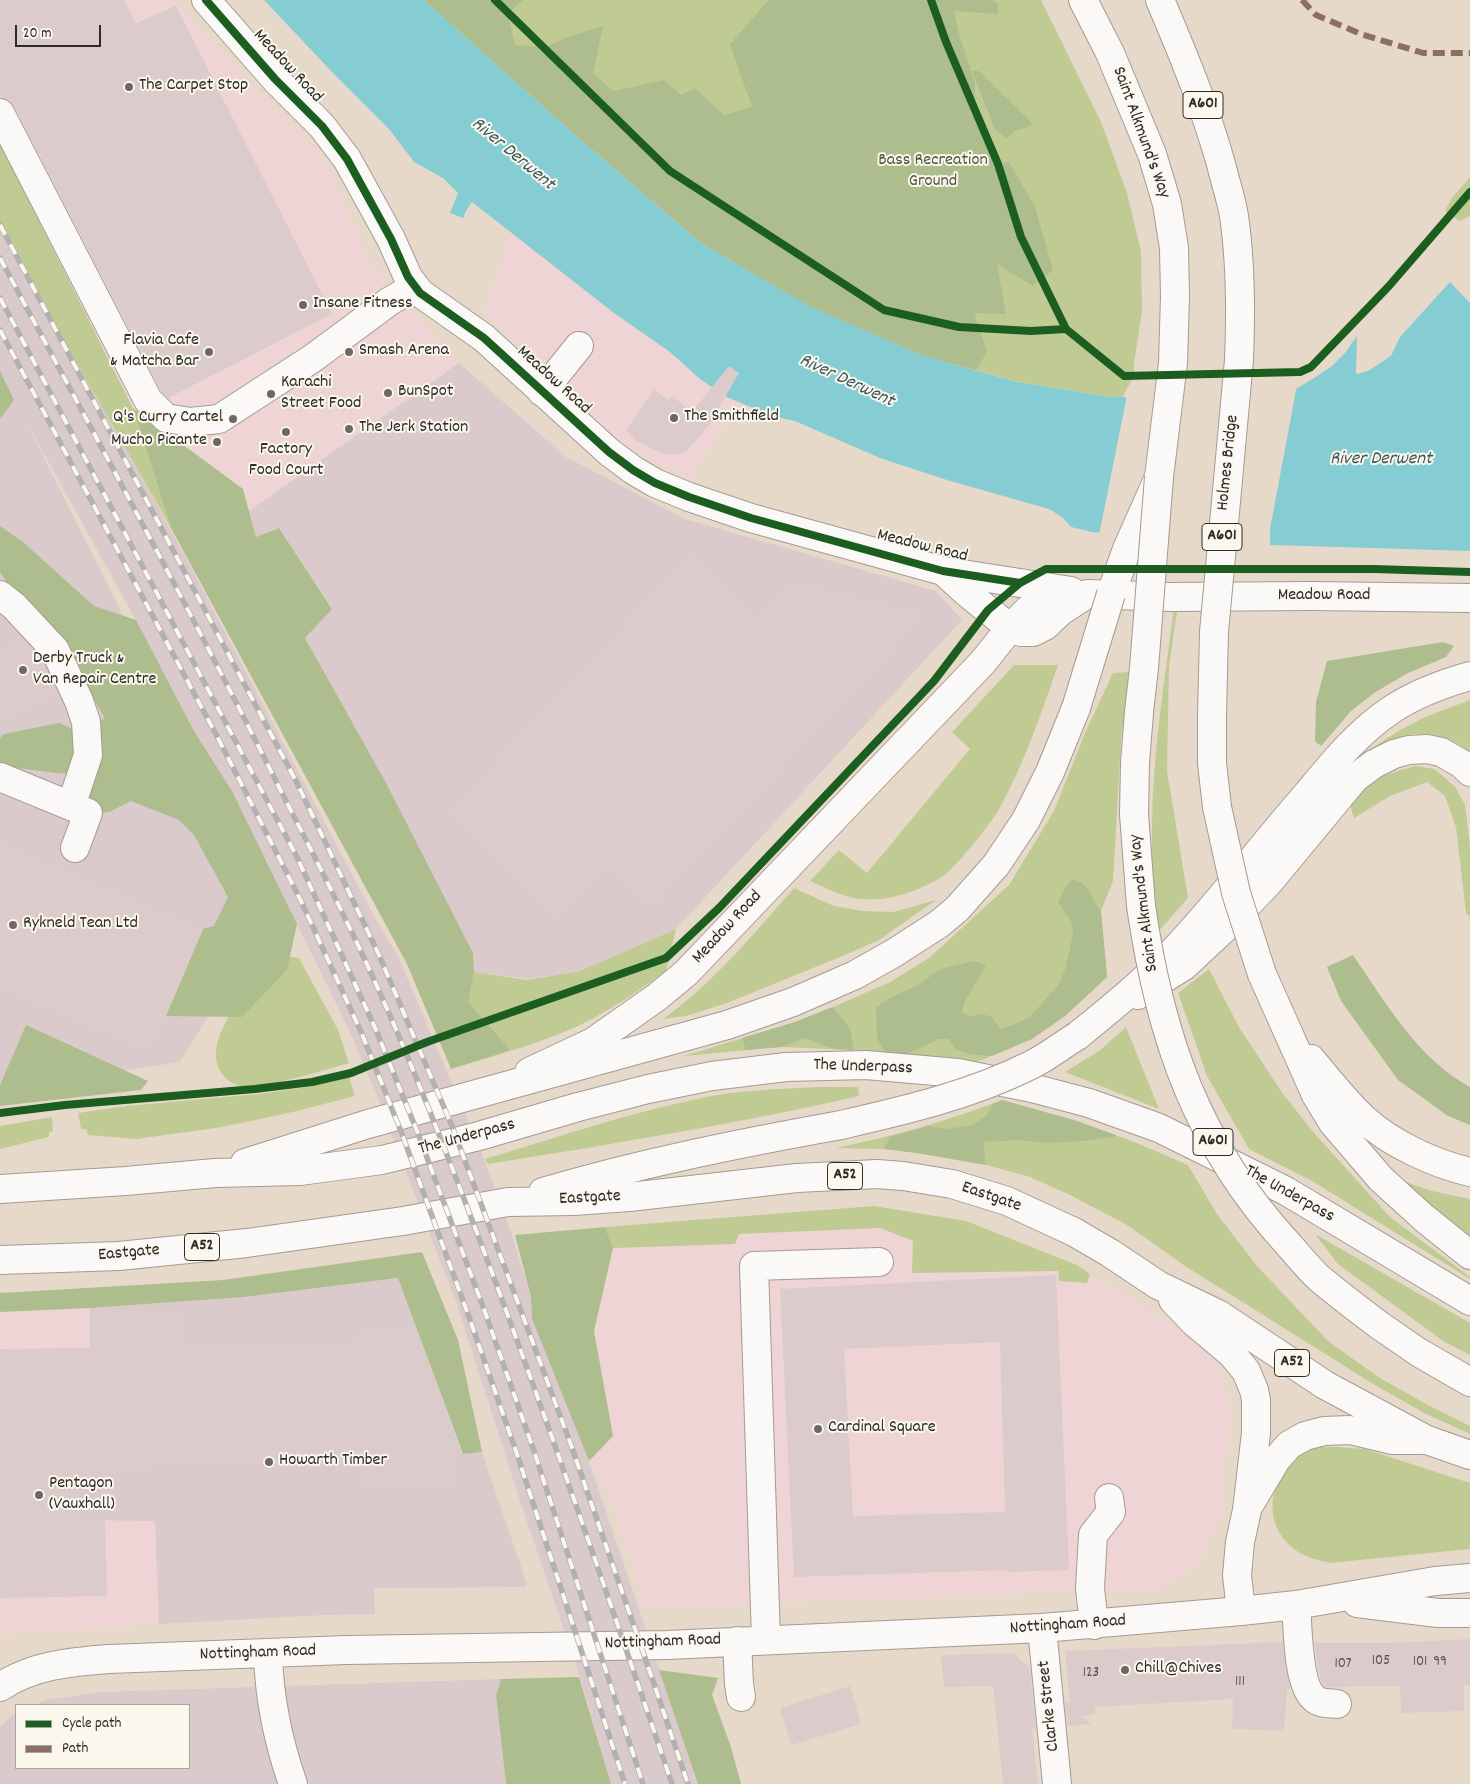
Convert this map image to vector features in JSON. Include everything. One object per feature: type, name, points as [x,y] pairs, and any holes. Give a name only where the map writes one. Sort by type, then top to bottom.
[{"type":"main road","name":"Meadow Road","points":[[206,0],[275,79],[322,126],[346,159],[391,240],[408,278],[425,296],[484,338],[609,452],[633,470],[655,483],[689,497],[751,518],[943,571],[1088,594],[1255,598],[1311,596],[1470,598]]},
{"type":"main road","name":"Saint Alkmund's Way","points":[[1083,0],[1110,53],[1152,154],[1167,204],[1174,248],[1173,363],[1159,477],[1135,763],[1134,814],[1141,906],[1158,1001],[1190,1092],[1209,1136],[1237,1181],[1267,1221],[1318,1277],[1378,1325],[1418,1352],[1470,1382]]},
{"type":"main road","name":"Holmes Bridge","points":[[1160,0],[1193,78],[1210,126],[1233,214],[1238,246],[1240,283],[1239,360],[1214,632],[1212,763],[1217,807],[1236,893],[1262,974],[1286,1026]]},
{"type":"main road","points":[[0,113],[148,400],[166,418],[190,422],[219,419],[313,358],[390,301],[425,296]]},
{"type":"main road","points":[[542,392],[579,346]]},
{"type":"main road","points":[[0,1189],[106,1183],[215,1173],[368,1124],[727,1025],[793,1002],[855,975],[894,953],[932,929],[957,909],[996,865],[1026,820],[1050,772],[1076,708],[1127,549],[1159,477]]},
{"type":"main road","name":"Meadow Road","points":[[489,1091],[593,1042],[657,997],[686,973],[983,662],[1010,628],[943,571]]},
{"type":"main road","points":[[0,594],[14,606],[55,650],[79,701],[86,722],[88,755],[71,806]]},
{"type":"main road","points":[[1010,628],[1021,632],[1033,632],[1045,626],[1061,611],[1088,594]]},
{"type":"main road","points":[[508,1202],[598,1176],[645,1165],[782,1135],[841,1125],[923,1105],[972,1090],[1031,1064],[1076,1036],[1159,966],[1191,932],[1324,774],[1363,732],[1391,710],[1415,696],[1438,685],[1470,676]]},
{"type":"main road","points":[[1098,1019],[1184,966],[1229,924],[1269,882],[1355,778],[1374,764],[1394,754],[1408,750],[1427,749],[1441,752],[1462,764],[1470,772]]},
{"type":"main road","points":[[0,778],[88,813],[75,848]]},
{"type":"main road","points":[[1286,1026],[1332,1085],[1377,1130],[1419,1154],[1453,1168],[1470,1172]]},
{"type":"main road","name":"A601","points":[[1286,1026],[1316,1095],[1333,1123],[1381,1179],[1470,1256]]},
{"type":"main road","name":"The Underpass","points":[[215,1173],[300,1171],[382,1160],[479,1136],[648,1089],[740,1072],[786,1067],[866,1065],[958,1073],[1032,1088],[1089,1103],[1159,1128],[1286,1191],[1470,1301]]},
{"type":"main road","name":"Eastgate","points":[[0,1260],[119,1256],[247,1243],[403,1221],[508,1202],[574,1201],[629,1197],[797,1178],[877,1174],[952,1184],[1015,1205],[1074,1232],[1158,1285]]},
{"type":"main road","points":[[766,1640],[754,1266],[879,1262]]},
{"type":"main road","points":[[1158,1285],[1194,1322],[1232,1354],[1250,1380],[1256,1400],[1256,1433],[1247,1510],[1240,1542],[1238,1575],[1241,1611]]},
{"type":"main road","name":"A52","points":[[1158,1285],[1218,1314],[1325,1385],[1427,1440],[1470,1455]]},
{"type":"main road","points":[[1247,1510],[1276,1460],[1289,1446],[1305,1436],[1324,1431],[1350,1430],[1392,1440],[1427,1440]]},
{"type":"main road","points":[[1094,1625],[1090,1588],[1092,1535],[1110,1512],[1109,1498]]},
{"type":"main road","name":"Nottingham Road","points":[[0,1688],[10,1681],[41,1667],[70,1662],[346,1650],[667,1645],[737,1640],[1094,1625],[1296,1605],[1435,1581],[1470,1578]]},
{"type":"main road","name":"Nottingham Road","points":[[1330,1599],[1438,1613],[1470,1612]]},
{"type":"main road","points":[[1296,1605],[1301,1671],[1306,1687],[1314,1699],[1337,1704]]},
{"type":"main road","name":"Clarke Street","points":[[1042,1628],[1057,1784]]},
{"type":"main road","points":[[737,1640],[741,1696]]},
{"type":"main road","points":[[268,1653],[272,1709],[293,1784]]},
{"type":"shaded area","name":"Factory Food Court","points":[[0,0],[172,0],[323,158],[370,263],[459,363],[249,511],[243,491],[133,408],[0,144]]},
{"type":"shaded area","points":[[0,209],[51,311],[192,569],[377,922],[397,954],[485,1161],[513,1238],[531,1297],[532,1319],[589,1461],[698,1784],[611,1784],[581,1680],[524,1513],[457,1305],[374,1088],[348,1028],[232,791],[194,731],[126,602],[23,416],[272,912],[180,1062],[0,1090]]},
{"type":"shaded area","points":[[512,233],[614,313],[670,352],[700,379],[727,397],[740,403],[688,479],[620,446],[483,312]]},
{"type":"shaded area","points":[[459,363],[566,457],[685,519],[936,591],[962,620],[676,929],[580,971],[529,979],[474,972],[473,953],[305,637],[332,608],[279,528],[256,537],[249,511]]},
{"type":"shaded area","points":[[874,1206],[966,1221],[1077,1265],[1166,1322],[1220,1365],[1231,1413],[1220,1517],[1200,1563],[1177,1580],[1158,1589],[647,1608],[611,1501],[589,1461],[613,1436],[594,1331],[613,1249],[605,1227]]},
{"type":"shaded area","points":[[398,1278],[462,1454],[482,1452],[527,1584],[525,1587],[374,1588],[375,1614],[159,1624],[155,1521],[79,1520],[78,1469],[91,1468],[90,1308],[244,1297]]},
{"type":"shaded area","name":"Pentagon (Vauxhall)","points":[[90,1308],[91,1468],[78,1469],[105,1520],[155,1521],[159,1624],[0,1635],[0,1313]]},
{"type":"shaded area","points":[[501,1679],[496,1695],[506,1784],[0,1784],[0,1728],[8,1718],[15,1714],[15,1769],[190,1769],[190,1704],[36,1704],[46,1700],[102,1692]]},
{"type":"green space","name":"Bass Recreation Ground","points":[[424,0],[1041,0],[1101,122],[1127,193],[1141,251],[1142,312],[1134,363],[1134,376],[1122,398],[1018,382],[921,355],[583,142]]},
{"type":"green space","name":"Bass Recreation Ground","points":[[424,0],[523,0],[508,14],[515,45],[545,47],[568,37],[603,26],[593,73],[613,91],[664,80],[681,95],[695,88],[724,115],[752,107],[730,44],[769,0],[992,0],[998,4],[998,14],[954,11],[975,83],[975,98],[969,112],[984,126],[998,164],[1009,162],[1035,207],[1053,270],[1033,286],[997,264],[1006,314],[974,313],[987,352],[976,370],[921,355],[810,307],[701,243],[583,142]]},
{"type":"green space","points":[[972,71],[979,71],[1034,125],[1014,131],[1007,139],[995,129]]},
{"type":"green space","points":[[0,144],[133,408],[171,528],[19,261],[0,222]]},
{"type":"green space","points":[[1470,177],[1470,216],[1460,221],[1445,211],[1452,198]]},
{"type":"green space","points":[[0,371],[14,400],[0,419]]},
{"type":"green space","points":[[133,408],[243,489],[256,537],[279,528],[332,609],[305,638],[386,783],[473,953],[474,972],[468,1002],[510,1050],[451,1069],[407,964],[171,528]]},
{"type":"green space","points":[[0,526],[23,542],[94,606],[136,620],[194,731],[232,791],[297,924],[287,970],[242,1017],[166,1016],[203,929],[214,926],[228,897],[194,835],[179,820],[131,801],[109,812],[98,813],[74,774],[2,766],[0,762],[0,738],[4,734],[59,723],[83,733],[105,718],[66,655],[25,610],[0,572]]},
{"type":"green space","points":[[1178,605],[1169,667],[1167,771],[1188,898],[1157,933],[1152,856],[1154,774],[1174,606]]},
{"type":"green space","points":[[1443,642],[1454,646],[1446,657],[1406,674],[1374,693],[1351,711],[1321,746],[1315,741],[1316,702],[1327,661]]},
{"type":"green space","points":[[1014,665],[1058,665],[1032,739],[1008,792],[989,825],[956,864],[943,876],[914,891],[882,899],[854,898],[810,881],[839,850],[867,873],[970,749],[952,732]]},
{"type":"green space","points":[[1129,672],[1121,742],[1113,881],[1101,911],[1107,977],[1065,1016],[1032,1039],[965,1067],[923,1056],[854,1050],[781,1047],[684,1056],[795,1022],[833,1007],[890,982],[929,958],[1009,885],[1054,811],[1085,733],[1113,673]]},
{"type":"green space","points":[[1470,700],[1470,752],[1455,742],[1428,734],[1401,737],[1382,747],[1369,750],[1425,717]]},
{"type":"green space","points":[[1416,766],[1434,769],[1443,776],[1456,788],[1465,805],[1470,846],[1470,917],[1466,913],[1456,827],[1445,796],[1427,782],[1390,796],[1354,818],[1351,806],[1353,798],[1358,791],[1376,779]]},
{"type":"green space","points":[[1072,879],[1079,881],[1087,888],[1101,911],[1107,977],[1065,1016],[1032,1039],[992,1056],[969,1054],[955,1049],[949,1039],[939,1039],[905,1055],[885,1053],[877,1038],[876,1007],[920,984],[940,969],[974,961],[986,965],[965,1001],[962,1012],[970,1017],[982,1014],[992,1017],[1000,1029],[1030,1017],[1059,984],[1066,967],[1073,934],[1072,923],[1058,902]]},
{"type":"green space","points":[[794,888],[834,906],[863,911],[893,912],[936,900],[879,940],[845,955],[727,1003],[686,1016],[663,1019],[682,1005],[716,974]]},
{"type":"green space","points":[[676,929],[666,971],[611,1008],[559,1034],[451,1069],[474,972],[527,980],[580,971]]},
{"type":"green space","points":[[280,955],[299,958],[338,1030],[349,1063],[269,1084],[250,1087],[238,1085],[227,1080],[220,1071],[216,1056],[218,1040],[234,1008]]},
{"type":"green space","points":[[1353,955],[1404,1028],[1419,1046],[1452,1076],[1470,1087],[1470,1125],[1448,1116],[1398,1080],[1341,1001],[1327,967]]},
{"type":"green space","points":[[1209,969],[1239,1027],[1283,1094],[1315,1134],[1390,1217],[1470,1277],[1470,1279],[1312,1181],[1249,1149],[1207,1076],[1178,993]]},
{"type":"green space","points":[[833,1007],[850,1029],[854,1050],[834,1049],[805,1038],[781,1047],[746,1050],[742,1038],[795,1022]]},
{"type":"green space","points":[[26,1025],[148,1081],[141,1090],[0,1106],[0,1085]]},
{"type":"green space","points":[[1126,1027],[1159,1109],[1065,1072],[1099,1051]]},
{"type":"green space","points":[[349,1077],[355,1096],[297,1111],[216,1128],[136,1139],[88,1135],[86,1129],[81,1129],[78,1113],[127,1106],[259,1094],[301,1088]]},
{"type":"green space","points":[[858,1087],[859,1096],[767,1116],[627,1141],[488,1164],[485,1159],[617,1119],[697,1099],[772,1089]]},
{"type":"green space","points":[[1002,1100],[1077,1121],[1137,1143],[1188,1165],[1217,1214],[1257,1266],[1329,1342],[1380,1378],[1470,1426],[1470,1434],[1424,1413],[1370,1382],[1185,1266],[1127,1225],[1070,1195],[1030,1177],[975,1162],[884,1149],[836,1148],[920,1127]]},
{"type":"green space","points":[[1002,1100],[1077,1121],[1118,1136],[1083,1141],[1047,1143],[1019,1140],[984,1142],[985,1165],[884,1149],[890,1137],[928,1126],[946,1129],[973,1125],[987,1115],[993,1104]]},
{"type":"green space","points":[[52,1117],[53,1131],[49,1132],[49,1137],[0,1149],[0,1126]]},
{"type":"green space","points":[[1400,1180],[1432,1191],[1470,1199],[1470,1239]]},
{"type":"green space","points":[[874,1206],[966,1221],[1077,1265],[1090,1274],[1087,1283],[1059,1281],[1058,1271],[912,1273],[913,1241],[880,1228],[739,1234],[735,1244],[613,1248],[605,1227]]},
{"type":"green space","points":[[605,1227],[613,1248],[594,1331],[613,1436],[589,1461],[532,1319],[531,1297],[515,1235]]},
{"type":"green space","points":[[1315,1234],[1470,1323],[1470,1355],[1443,1341],[1338,1264]]},
{"type":"green space","points":[[422,1252],[458,1340],[482,1452],[463,1454],[398,1278],[244,1297],[90,1308],[0,1312],[0,1293],[223,1280]]},
{"type":"green space","points":[[1315,1447],[1365,1449],[1470,1483],[1470,1549],[1330,1563],[1298,1552],[1284,1539],[1277,1527],[1273,1515],[1275,1489],[1287,1465],[1299,1454]]},
{"type":"green space","points":[[659,1670],[718,1678],[712,1695],[731,1747],[741,1784],[698,1784]]},
{"type":"green space","points":[[579,1677],[611,1784],[506,1784],[496,1695],[501,1679]]},
{"type":"water","name":"River Derwent","points":[[264,0],[424,0],[583,142],[701,243],[811,307],[921,355],[1017,382],[1113,397],[1259,399],[1292,391],[1311,380],[1331,367],[1345,353],[1357,336],[1356,374],[1368,371],[1391,356],[1400,337],[1450,282],[1470,303],[1470,551],[1272,545],[1246,546],[1092,532],[1071,527],[1062,517],[1049,509],[947,480],[880,458],[795,421],[772,416],[727,397],[700,379],[670,352],[614,313],[472,202],[463,218],[450,213],[458,193],[443,178],[414,162],[389,129]]},
{"type":"pier","points":[[1297,385],[1270,529],[1270,548],[1246,549],[1099,535],[1127,395],[1259,396]]},
{"type":"building","points":[[0,0],[124,0],[136,23],[176,6],[332,314],[168,398],[161,391],[14,106],[9,100],[2,98],[0,94]]},
{"type":"building","name":"The Smithfield","points":[[729,366],[739,373],[709,425],[686,452],[663,454],[637,441],[626,430],[654,390],[668,400],[672,396],[692,412]]},
{"type":"building","points":[[691,553],[758,616],[791,580],[927,615],[651,910],[606,868],[558,919],[446,813]]},
{"type":"building","name":"Derby Truck & Van Repair Centre","points":[[21,636],[39,656],[58,693],[0,723],[0,647]]},
{"type":"building","points":[[0,842],[203,929],[150,1053],[0,989]]},
{"type":"building","name":"Cardinal Square","points":[[1056,1275],[1069,1570],[1008,1572],[1008,1570],[794,1577],[780,1289]],"holes":[[[1000,1342],[1005,1512],[853,1516],[844,1349]]]},
{"type":"building","points":[[184,1309],[184,1344],[357,1343],[357,1331],[414,1331],[454,1443],[455,1487],[359,1487],[359,1463],[78,1469],[79,1520],[105,1520],[107,1596],[0,1598],[0,1349],[91,1348],[90,1311]]},
{"type":"building","points":[[1470,1639],[1470,1685],[1464,1685],[1464,1711],[1401,1713],[1400,1686],[1325,1687],[1320,1677],[1314,1643],[1390,1643]]},
{"type":"building","points":[[1283,1642],[1286,1671],[1291,1689],[1287,1689],[1284,1731],[1232,1729],[1233,1699],[1095,1707],[1095,1715],[1083,1716],[1092,1724],[1067,1726],[1065,1699],[1070,1704],[1065,1651]]},
{"type":"building","points":[[1013,1653],[1030,1668],[1036,1729],[1032,1729],[1038,1784],[1003,1784],[993,1686],[944,1687],[941,1655]]},
{"type":"building","points":[[850,1686],[861,1724],[791,1745],[780,1708]]},
{"type":"railway","points":[[0,225],[297,783],[379,955],[452,1126],[571,1445],[688,1784]]},
{"type":"railway","points":[[0,258],[213,658],[334,896],[380,993],[440,1137],[507,1313],[672,1784]]},
{"type":"railway","points":[[0,298],[297,857],[376,1030],[417,1131],[485,1312],[534,1451],[643,1784]]},
{"type":"railway","points":[[0,330],[219,740],[301,901],[362,1034],[402,1134],[469,1317],[517,1454],[625,1784]]},
{"type":"marked path","points":[[1302,0],[1316,15],[1361,34],[1423,53],[1470,53]]},
{"type":"cycle path","points":[[206,0],[275,79],[322,126],[347,159],[391,239],[408,277],[420,293],[484,338],[609,452],[633,470],[655,483],[689,497],[751,518],[943,571],[1020,583]]},
{"type":"cycle path","points":[[495,0],[670,171],[884,310],[959,327],[1031,331],[1066,329],[1124,376],[1300,372],[1311,367],[1389,286],[1470,192]]},
{"type":"cycle path","points":[[931,0],[946,42],[998,164],[1021,237],[1066,329]]},
{"type":"cycle path","points":[[0,1113],[65,1105],[255,1089],[312,1082],[351,1073],[427,1042],[666,958],[719,908],[934,681],[988,610],[1020,583],[1046,569],[1374,569],[1470,572]]},
{"type":"place","name":"The Carpet Stop","points":[[129,87]]},
{"type":"place","name":"Insane Fitness","points":[[303,305]]},
{"type":"place","name":"Flavia Cafe & Matcha Bar","points":[[209,352]]},
{"type":"place","name":"Smash Arena","points":[[349,352]]},
{"type":"place","name":"BunSpot","points":[[388,393]]},
{"type":"place","name":"Karachi Street Food","points":[[271,394]]},
{"type":"place","name":"The Smithfield","points":[[674,418]]},
{"type":"place","name":"Q's Curry Cartel","points":[[233,419]]},
{"type":"place","name":"The Jerk Station","points":[[349,429]]},
{"type":"place","name":"Factory Food Court","points":[[286,432]]},
{"type":"place","name":"Mucho Picante","points":[[217,442]]},
{"type":"place","name":"Derby Truck & Van Repair Centre","points":[[23,670]]},
{"type":"place","name":"Rykneld Tean Ltd","points":[[13,925]]},
{"type":"place","name":"Cardinal Square","points":[[818,1429]]},
{"type":"place","name":"Howarth Timber","points":[[269,1462]]},
{"type":"place","name":"Pentagon (Vauxhall)","points":[[39,1495]]},
{"type":"place","name":"Chill@Chives","points":[[1125,1670]]}]
